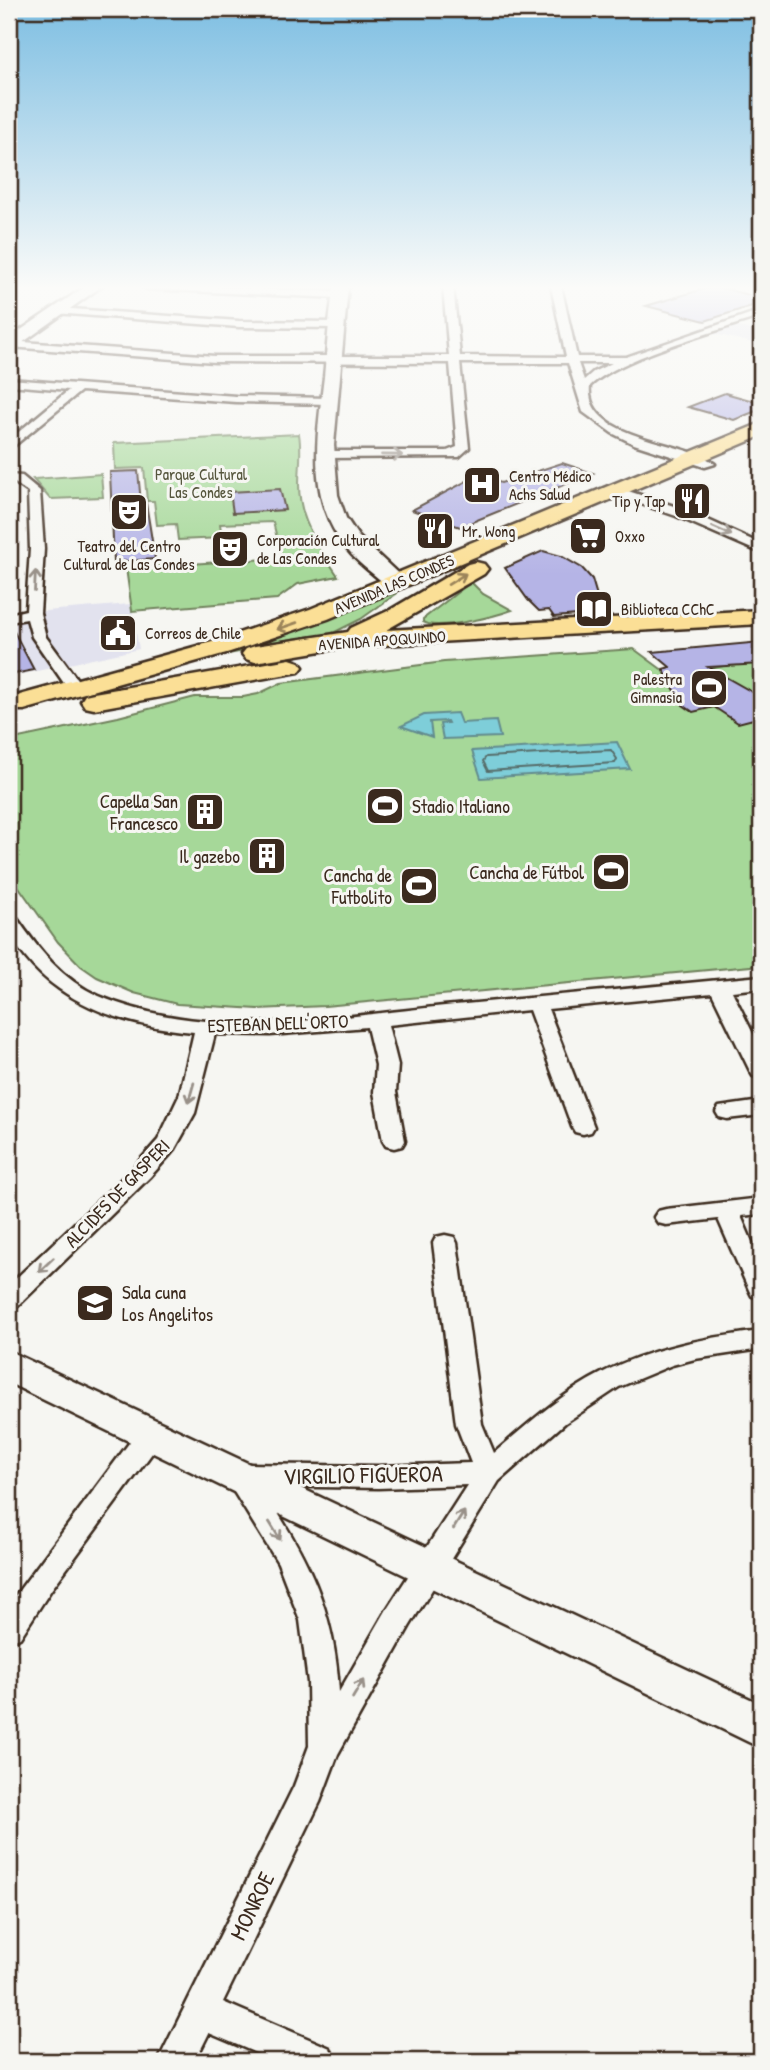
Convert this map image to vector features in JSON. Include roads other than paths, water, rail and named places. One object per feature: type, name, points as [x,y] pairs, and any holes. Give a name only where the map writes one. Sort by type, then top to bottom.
[{"type":"main road","name":"AVENIDA LAS CONDES","points":[[83,694],[315,651],[346,640],[399,615],[467,573],[761,429]]},
{"type":"main road","name":"AVENIDA LAS CONDES","points":[[700,461],[761,442]]},
{"type":"main road","name":"AVENIDA LAS CONDES","points":[[83,694],[338,607],[387,576],[626,495]]},
{"type":"main road","points":[[387,576],[403,593],[399,615],[408,629],[427,636]]},
{"type":"main road","name":"AVENIDA APOQUINDO","points":[[11,709],[247,655],[346,640],[761,617]]},
{"type":"main road","name":"AVENIDA APOQUINDO","points":[[11,709],[83,694],[361,658],[487,645],[761,629]]},
{"type":"street","points":[[16,383],[236,399],[329,401]]},
{"type":"street","points":[[331,383],[324,454],[325,489],[332,511],[350,541],[387,576]]},
{"type":"street","points":[[324,454],[447,455],[460,452],[463,448],[457,383]]},
{"type":"street","points":[[578,383],[587,410],[616,431],[700,461]]},
{"type":"street","points":[[583,401],[587,383]]},
{"type":"street","points":[[9,446],[78,388]]},
{"type":"street","points":[[9,479],[27,484],[34,491],[37,548],[33,613],[39,637],[83,694]]},
{"type":"street","points":[[626,495],[681,513],[761,550]]},
{"type":"street","points":[[9,618],[33,613]]},
{"type":"street","name":"ESTEBAN DELL'ORTO","points":[[9,921],[38,963],[76,993],[135,1016],[206,1027],[289,1026],[761,982]]},
{"type":"street","points":[[719,986],[761,1071]]},
{"type":"street","points":[[536,1003],[583,1127]]},
{"type":"street","name":"ESTEBAN DELL'ORTO","points":[[376,1018],[387,1065],[385,1092],[394,1141]]},
{"type":"street","name":"ALCIDES DE GASPERI","points":[[9,1300],[142,1172],[167,1144],[190,1096],[206,1027]]},
{"type":"street","points":[[727,1112],[761,1108]]},
{"type":"street","points":[[666,1217],[761,1206]]},
{"type":"street","points":[[726,1210],[761,1290]]},
{"type":"street","points":[[445,1243],[469,1424],[489,1473]]},
{"type":"street","points":[[429,1567],[489,1473],[556,1416],[610,1380],[666,1357],[695,1349],[761,1340]]},
{"type":"street","points":[[9,1366],[761,1727]]},
{"type":"street","points":[[9,1629],[41,1581],[151,1434]]},
{"type":"street","name":"VIRGILIO FIGUEROA","points":[[236,1475],[378,1477],[489,1473]]},
{"type":"street","name":"MONROE","points":[[236,1475],[277,1533],[302,1581],[309,1602],[321,1658],[325,1702],[324,1748]]},
{"type":"street","name":"MONROE","points":[[176,2061],[308,1790],[324,1748],[429,1567]]},
{"type":"street","points":[[201,2011],[317,2061]]},
{"type":"water","points":[[457,713],[461,723],[496,721],[500,737],[443,739],[440,724],[448,723],[447,721],[430,722],[432,737],[401,726],[424,715]]},
{"type":"water","points":[[617,742],[630,769],[481,778],[472,751]]},
{"type":"place","name":"Centro Médico Achs Salud","points":[[482,485]]},
{"type":"place","name":"Tip y Tap","points":[[692,501]]},
{"type":"place","name":"Teatro del Centro Cultural de Las Condes","points":[[129,512]]},
{"type":"place","name":"Mr. Wong","points":[[435,531]]},
{"type":"place","name":"Oxxo","points":[[588,536]]},
{"type":"place","name":"Corporación Cultural de Las Condes","points":[[230,549]]},
{"type":"place","name":"Biblioteca CChC","points":[[594,609]]},
{"type":"place","name":"Correos de Chile","points":[[118,633]]},
{"type":"place","name":"Palestra Gimnasia","points":[[709,688]]},
{"type":"place","name":"Stadio Italiano","points":[[385,806]]},
{"type":"place","name":"Capella San Francesco","points":[[205,812]]},
{"type":"place","name":"Il gazebo","points":[[267,856]]},
{"type":"place","name":"Cancha de Fútbol","points":[[611,872]]},
{"type":"place","name":"Cancha de Futbolito","points":[[419,886]]},
{"type":"place","name":"Sala cuna Los Angelitos","points":[[95,1303]]},
{"type":"park label","name":"Parque Cultural Las Condes","points":[[201,483]]}]
